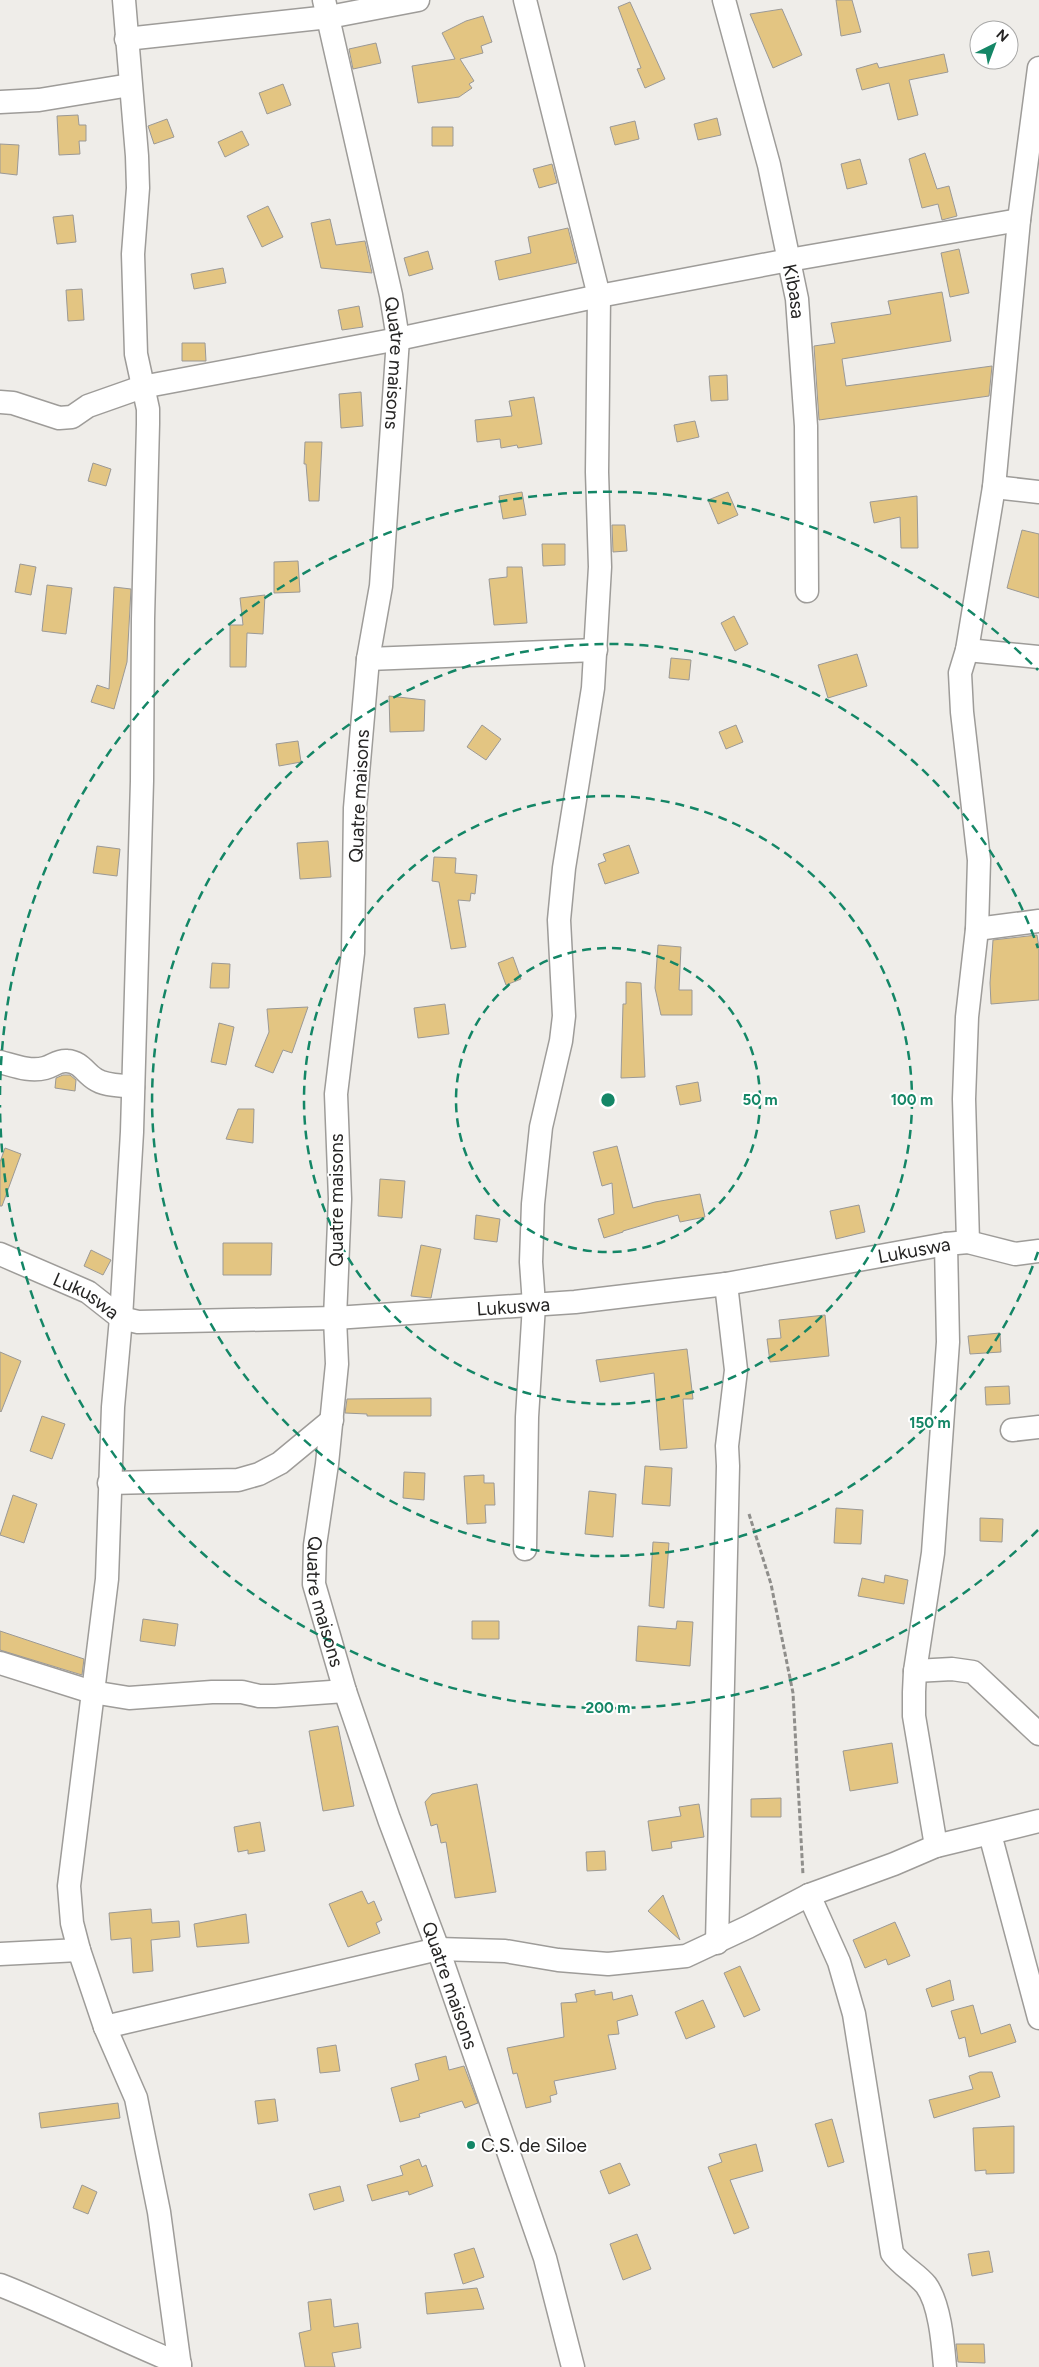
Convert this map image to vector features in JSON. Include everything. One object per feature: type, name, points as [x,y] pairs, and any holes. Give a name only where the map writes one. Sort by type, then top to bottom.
[{"type":"street","points":[[124,0],[138,172],[133,254],[136,354],[148,409],[142,780],[133,1087],[121,1318],[113,1407],[107,1579],[69,1886],[72,1923],[79,1950],[105,2027],[136,2098],[159,2212],[180,2365]]},
{"type":"street","points":[[126,39],[327,9],[418,0]]},
{"type":"street","points":[[525,0],[598,296],[597,472],[600,567],[593,688],[564,868],[559,920],[564,1016],[561,1041],[541,1126],[534,1194],[531,1262],[534,1305],[527,1417],[525,1549]]},
{"type":"street","name":"Kibasa","points":[[724,0],[769,165],[796,299],[803,360],[806,426],[807,591]]},
{"type":"street","name":"Quatre maisons","points":[[327,9],[391,295],[398,339],[381,586],[368,659],[356,808],[353,954],[336,1094],[340,1199],[335,1318],[337,1364],[332,1420],[315,1545],[314,1584],[345,1691],[389,1819],[438,1949],[545,2258],[573,2367]]},
{"type":"street","points":[[936,1846],[914,1716],[915,1671],[933,1553],[957,1243],[967,1017],[977,929],[979,860],[977,829],[962,712],[960,673],[966,650],[994,487],[1019,220],[1033,155],[1039,68]]},
{"type":"street","points":[[0,102],[38,100],[130,85]]},
{"type":"street","points":[[0,402],[13,403],[59,418],[72,416],[88,406],[142,387],[398,339],[598,296],[1019,220]]},
{"type":"street","points":[[994,487],[1039,492]]},
{"type":"street","points":[[368,659],[596,650]]},
{"type":"street","points":[[966,650],[1039,656]]},
{"type":"street","points":[[977,929],[1039,921]]},
{"type":"street","points":[[0,1062],[32,1071],[48,1068],[61,1061],[73,1062],[79,1064],[95,1079],[104,1083],[133,1087]]},
{"type":"street","name":"Lukuswa","points":[[0,1254],[88,1292],[121,1318],[138,1322],[335,1318],[534,1305],[726,1284],[957,1243],[1015,1254],[1039,1251]]},
{"type":"street","points":[[717,1942],[727,1446],[736,1370],[726,1284]]},
{"type":"street","points":[[109,1483],[238,1480],[259,1474],[280,1463],[332,1420]]},
{"type":"street","points":[[1012,1430],[1039,1427]]},
{"type":"street","points":[[0,1663],[92,1692],[129,1698],[212,1692],[242,1692],[267,1696],[345,1691]]},
{"type":"street","points":[[915,1671],[952,1669],[973,1672],[1039,1734]]},
{"type":"street","points":[[105,2027],[438,1949],[506,1951],[558,1960],[608,1964],[686,1956],[809,1895],[894,1864],[936,1846],[1039,1821]]},
{"type":"street","points":[[990,1834],[1039,2018]]},
{"type":"street","points":[[809,1895],[839,1962],[854,2014],[892,2253],[897,2260],[924,2283],[931,2293],[943,2340],[945,2367]]},
{"type":"street","points":[[0,1954],[79,1950]]},
{"type":"street","points":[[0,2285],[47,2304],[180,2365]]},
{"type":"path","points":[[748,1510],[771,1584],[793,1693],[801,1858],[809,1895]]},
{"type":"building","points":[[836,0],[852,0],[861,32],[841,36]]},
{"type":"building","points":[[630,2],[665,79],[645,88],[637,69],[641,68],[618,7]]},
{"type":"building","points":[[782,9],[802,55],[773,68],[750,14]]},
{"type":"building","points":[[483,16],[492,42],[481,46],[483,53],[460,59],[474,81],[469,84],[472,88],[459,97],[418,103],[412,66],[455,59],[442,33],[466,21]]},
{"type":"building","points":[[376,43],[381,63],[353,69],[349,49]]},
{"type":"building","points":[[944,54],[948,72],[909,80],[918,115],[898,120],[889,83],[862,90],[856,69],[877,63],[879,68]]},
{"type":"building","points":[[283,84],[291,105],[267,114],[259,93]]},
{"type":"building","points":[[78,115],[79,125],[86,125],[86,141],[79,141],[80,154],[59,155],[57,116]]},
{"type":"building","points":[[717,118],[721,135],[698,140],[694,124]]},
{"type":"building","points":[[167,119],[174,137],[154,144],[148,126]]},
{"type":"building","points":[[635,121],[639,139],[615,145],[610,127]]},
{"type":"building","points":[[432,127],[453,127],[453,146],[432,146]]},
{"type":"building","points":[[242,131],[249,145],[225,157],[218,142]]},
{"type":"building","points":[[0,144],[19,145],[17,175],[0,173]]},
{"type":"building","points":[[925,153],[937,189],[949,186],[957,216],[942,220],[938,204],[922,208],[909,159]]},
{"type":"building","points":[[860,159],[867,184],[847,189],[841,164]]},
{"type":"building","points":[[552,164],[557,183],[539,188],[533,169]]},
{"type":"building","points":[[268,206],[283,237],[262,247],[247,216]]},
{"type":"building","points":[[73,215],[76,242],[57,244],[53,217]]},
{"type":"building","points":[[330,219],[336,245],[365,241],[372,273],[321,268],[311,223]]},
{"type":"building","points":[[568,228],[577,263],[499,280],[495,261],[531,253],[528,237]]},
{"type":"building","points":[[959,249],[969,293],[950,297],[941,253]]},
{"type":"building","points":[[428,251],[433,269],[409,276],[404,258]]},
{"type":"building","points":[[223,268],[226,283],[194,289],[191,274]]},
{"type":"building","points":[[82,289],[84,320],[68,321],[66,290]]},
{"type":"building","points":[[942,292],[951,341],[842,359],[846,386],[992,366],[989,396],[819,420],[814,346],[835,343],[831,323],[891,314],[888,301]]},
{"type":"building","points":[[359,306],[363,327],[342,330],[338,310]]},
{"type":"building","points":[[182,343],[205,343],[206,361],[182,361]]},
{"type":"building","points":[[727,375],[728,400],[711,401],[709,376]]},
{"type":"building","points":[[361,392],[363,426],[341,428],[339,394]]},
{"type":"building","points":[[534,397],[542,444],[518,448],[517,445],[501,448],[500,439],[477,442],[475,420],[512,416],[509,401]]},
{"type":"building","points":[[695,421],[699,437],[677,442],[674,425]]},
{"type":"building","points":[[305,442],[322,442],[319,501],[309,501],[306,464],[304,464]]},
{"type":"building","points":[[93,463],[111,469],[106,486],[88,481]]},
{"type":"building","points":[[522,492],[526,515],[503,519],[499,496]]},
{"type":"building","points":[[728,492],[738,515],[718,524],[708,500]]},
{"type":"building","points":[[917,496],[918,548],[901,548],[900,517],[874,523],[870,502]]},
{"type":"building","points":[[612,525],[625,525],[627,551],[613,552]]},
{"type":"building","points":[[1022,530],[1039,534],[1039,598],[1007,588]]},
{"type":"building","points":[[542,544],[565,544],[565,565],[543,566]]},
{"type":"building","points":[[298,561],[300,592],[274,593],[274,562]]},
{"type":"building","points":[[20,564],[36,567],[31,595],[15,592]]},
{"type":"building","points":[[507,567],[522,567],[527,623],[494,625],[489,579],[507,577]]},
{"type":"building","points":[[47,585],[72,588],[66,634],[42,631]]},
{"type":"building","points":[[114,587],[131,589],[127,662],[114,709],[91,702],[97,685],[109,689]]},
{"type":"building","points":[[265,595],[263,634],[247,633],[246,667],[230,667],[230,625],[243,625],[240,598]]},
{"type":"building","points":[[734,616],[748,644],[735,651],[721,623]]},
{"type":"building","points":[[857,654],[867,686],[828,698],[818,665]]},
{"type":"building","points":[[671,658],[691,660],[689,680],[669,678]]},
{"type":"building","points":[[389,696],[425,700],[424,731],[390,732]]},
{"type":"building","points":[[482,725],[501,739],[486,760],[467,747]]},
{"type":"building","points":[[736,725],[743,742],[726,749],[719,732]]},
{"type":"building","points":[[298,741],[301,762],[279,766],[276,744]]},
{"type":"building","points":[[328,841],[331,877],[300,879],[297,843]]},
{"type":"building","points":[[629,845],[639,873],[605,884],[598,864],[606,861],[603,854]]},
{"type":"building","points":[[97,846],[120,849],[117,876],[93,873]]},
{"type":"building","points":[[434,857],[456,858],[455,873],[477,875],[475,894],[471,893],[470,901],[458,900],[466,947],[451,949],[439,882],[432,881]]},
{"type":"building","points":[[1037,935],[1039,948],[1039,1000],[991,1004],[990,983],[993,940]]},
{"type":"building","points":[[658,945],[681,947],[679,990],[692,990],[692,1015],[661,1015],[655,988]]},
{"type":"building","points":[[513,957],[521,979],[506,985],[498,963]]},
{"type":"building","points":[[212,963],[230,964],[229,988],[210,988]]},
{"type":"building","points":[[626,982],[641,983],[645,1077],[621,1078],[623,1004],[626,1004]]},
{"type":"building","points":[[445,1004],[449,1034],[418,1038],[414,1008]]},
{"type":"building","points":[[308,1007],[292,1053],[283,1050],[273,1073],[255,1066],[269,1032],[267,1009]]},
{"type":"building","points":[[219,1023],[234,1027],[226,1065],[211,1062]]},
{"type":"building","points":[[70,1075],[76,1080],[75,1091],[55,1088],[56,1078]]},
{"type":"building","points":[[698,1082],[701,1101],[680,1105],[676,1086]]},
{"type":"building","points":[[238,1109],[254,1109],[253,1143],[226,1139]]},
{"type":"building","points":[[617,1146],[633,1208],[700,1194],[705,1217],[680,1222],[678,1215],[604,1238],[598,1219],[614,1214],[612,1183],[602,1186],[593,1152]]},
{"type":"building","points":[[5,1148],[21,1154],[2,1206],[0,1206],[0,1162]]},
{"type":"building","points":[[380,1179],[405,1181],[402,1218],[378,1216]]},
{"type":"building","points":[[859,1205],[865,1232],[836,1239],[830,1211]]},
{"type":"building","points":[[476,1215],[500,1219],[497,1242],[474,1239]]},
{"type":"building","points":[[223,1243],[272,1243],[271,1275],[223,1275]]},
{"type":"building","points":[[421,1245],[441,1249],[431,1298],[411,1296]]},
{"type":"building","points":[[91,1250],[111,1260],[103,1275],[84,1266]]},
{"type":"building","points":[[825,1315],[829,1356],[770,1362],[767,1339],[781,1338],[779,1320]]},
{"type":"building","points":[[1000,1333],[1001,1352],[970,1354],[968,1336]]},
{"type":"building","points":[[687,1349],[693,1399],[683,1399],[687,1448],[660,1450],[654,1373],[600,1382],[596,1360]]},
{"type":"building","points":[[0,1352],[21,1361],[1,1412],[0,1411]]},
{"type":"building","points":[[1009,1386],[1010,1404],[986,1405],[985,1387]]},
{"type":"building","points":[[431,1398],[431,1416],[367,1416],[367,1414],[345,1413],[347,1399]]},
{"type":"building","points":[[42,1416],[65,1424],[52,1459],[30,1451]]},
{"type":"building","points":[[645,1466],[672,1468],[670,1506],[642,1504]]},
{"type":"building","points":[[404,1472],[425,1473],[424,1500],[403,1498]]},
{"type":"building","points":[[484,1475],[484,1483],[494,1483],[495,1505],[485,1505],[486,1523],[467,1524],[464,1476]]},
{"type":"building","points":[[589,1491],[616,1494],[613,1537],[585,1534]]},
{"type":"building","points":[[13,1495],[37,1504],[24,1543],[0,1535]]},
{"type":"building","points":[[836,1508],[863,1510],[861,1544],[834,1543]]},
{"type":"building","points":[[980,1518],[1003,1519],[1002,1542],[980,1541]]},
{"type":"building","points":[[653,1542],[669,1543],[664,1608],[649,1606]]},
{"type":"building","points":[[885,1575],[908,1580],[904,1604],[858,1596],[862,1578],[884,1583]]},
{"type":"building","points":[[143,1619],[178,1624],[175,1646],[140,1641]]},
{"type":"building","points":[[472,1621],[499,1621],[499,1639],[472,1639]]},
{"type":"building","points":[[677,1621],[693,1622],[690,1666],[636,1661],[638,1626],[676,1629]]},
{"type":"building","points":[[0,1631],[84,1659],[82,1675],[0,1650]]},
{"type":"building","points":[[338,1726],[354,1806],[323,1811],[309,1731]]},
{"type":"building","points":[[892,1743],[898,1783],[850,1791],[843,1751]]},
{"type":"building","points":[[477,1784],[496,1892],[455,1898],[446,1842],[441,1843],[437,1824],[431,1826],[425,1802],[432,1794]]},
{"type":"building","points":[[781,1798],[781,1817],[751,1817],[751,1799]]},
{"type":"building","points":[[699,1804],[704,1837],[671,1842],[672,1848],[652,1851],[648,1821],[681,1816],[679,1807]]},
{"type":"building","points":[[260,1822],[265,1851],[248,1854],[248,1850],[238,1852],[234,1827]]},
{"type":"building","points":[[605,1851],[606,1870],[587,1871],[586,1852]]},
{"type":"building","points":[[362,1891],[368,1904],[374,1901],[382,1920],[376,1923],[380,1933],[348,1947],[329,1904]]},
{"type":"building","points":[[663,1895],[680,1940],[648,1911]]},
{"type":"building","points":[[151,1909],[152,1923],[179,1921],[180,1937],[151,1940],[153,1971],[133,1973],[131,1938],[111,1940],[109,1913]]},
{"type":"building","points":[[246,1914],[249,1943],[197,1947],[194,1924]]},
{"type":"building","points":[[895,1922],[910,1956],[888,1965],[886,1959],[865,1968],[853,1940]]},
{"type":"building","points":[[740,1966],[760,2010],[744,2017],[724,1973]]},
{"type":"building","points":[[950,1980],[954,2000],[932,2007],[926,1989]]},
{"type":"building","points":[[595,1990],[595,1995],[612,1992],[613,2000],[632,1995],[638,2015],[617,2021],[619,2034],[608,2035],[616,2069],[554,2081],[557,2094],[550,2096],[551,2102],[526,2108],[517,2073],[513,2074],[507,2048],[564,2037],[561,2003],[577,2002],[575,1994]]},
{"type":"building","points":[[703,2000],[715,2027],[686,2039],[675,2012]]},
{"type":"building","points":[[973,2005],[981,2034],[1010,2024],[1016,2042],[969,2057],[965,2037],[959,2039],[951,2011]]},
{"type":"building","points":[[336,2045],[340,2071],[320,2073],[317,2048]]},
{"type":"building","points":[[446,2056],[449,2070],[464,2066],[478,2103],[465,2108],[462,2101],[419,2114],[420,2117],[400,2122],[391,2088],[419,2080],[415,2064]]},
{"type":"building","points":[[980,2072],[992,2072],[1000,2097],[934,2118],[929,2100],[973,2089],[969,2076]]},
{"type":"building","points":[[275,2099],[278,2121],[258,2124],[255,2101]]},
{"type":"building","points":[[118,2103],[120,2118],[41,2128],[39,2113]]},
{"type":"building","points":[[832,2119],[844,2162],[828,2167],[815,2124]]},
{"type":"building","points":[[1014,2126],[1014,2173],[986,2174],[986,2170],[975,2171],[973,2128]]},
{"type":"building","points":[[756,2144],[763,2171],[730,2180],[749,2228],[734,2234],[708,2167],[722,2162],[719,2154]]},
{"type":"building","points":[[419,2159],[422,2167],[426,2165],[433,2186],[409,2195],[408,2191],[372,2201],[367,2185],[403,2175],[400,2166]]},
{"type":"building","points":[[620,2163],[630,2185],[609,2194],[600,2171]]},
{"type":"building","points":[[82,2185],[97,2192],[88,2214],[73,2208]]},
{"type":"building","points":[[340,2186],[344,2201],[314,2210],[309,2194]]},
{"type":"building","points":[[637,2234],[651,2269],[623,2280],[610,2244]]},
{"type":"building","points":[[474,2248],[484,2277],[463,2284],[454,2254]]},
{"type":"building","points":[[989,2251],[993,2272],[972,2276],[968,2254]]},
{"type":"building","points":[[477,2288],[484,2309],[427,2314],[425,2293]]},
{"type":"building","points":[[331,2299],[334,2327],[358,2323],[361,2348],[332,2353],[335,2367],[305,2367],[299,2333],[311,2330],[308,2302]]},
{"type":"building","points":[[956,2344],[984,2344],[985,2363],[958,2362]]},
{"type":"place","name":"C.S. de Siloe","points":[[471,2145]]}]
